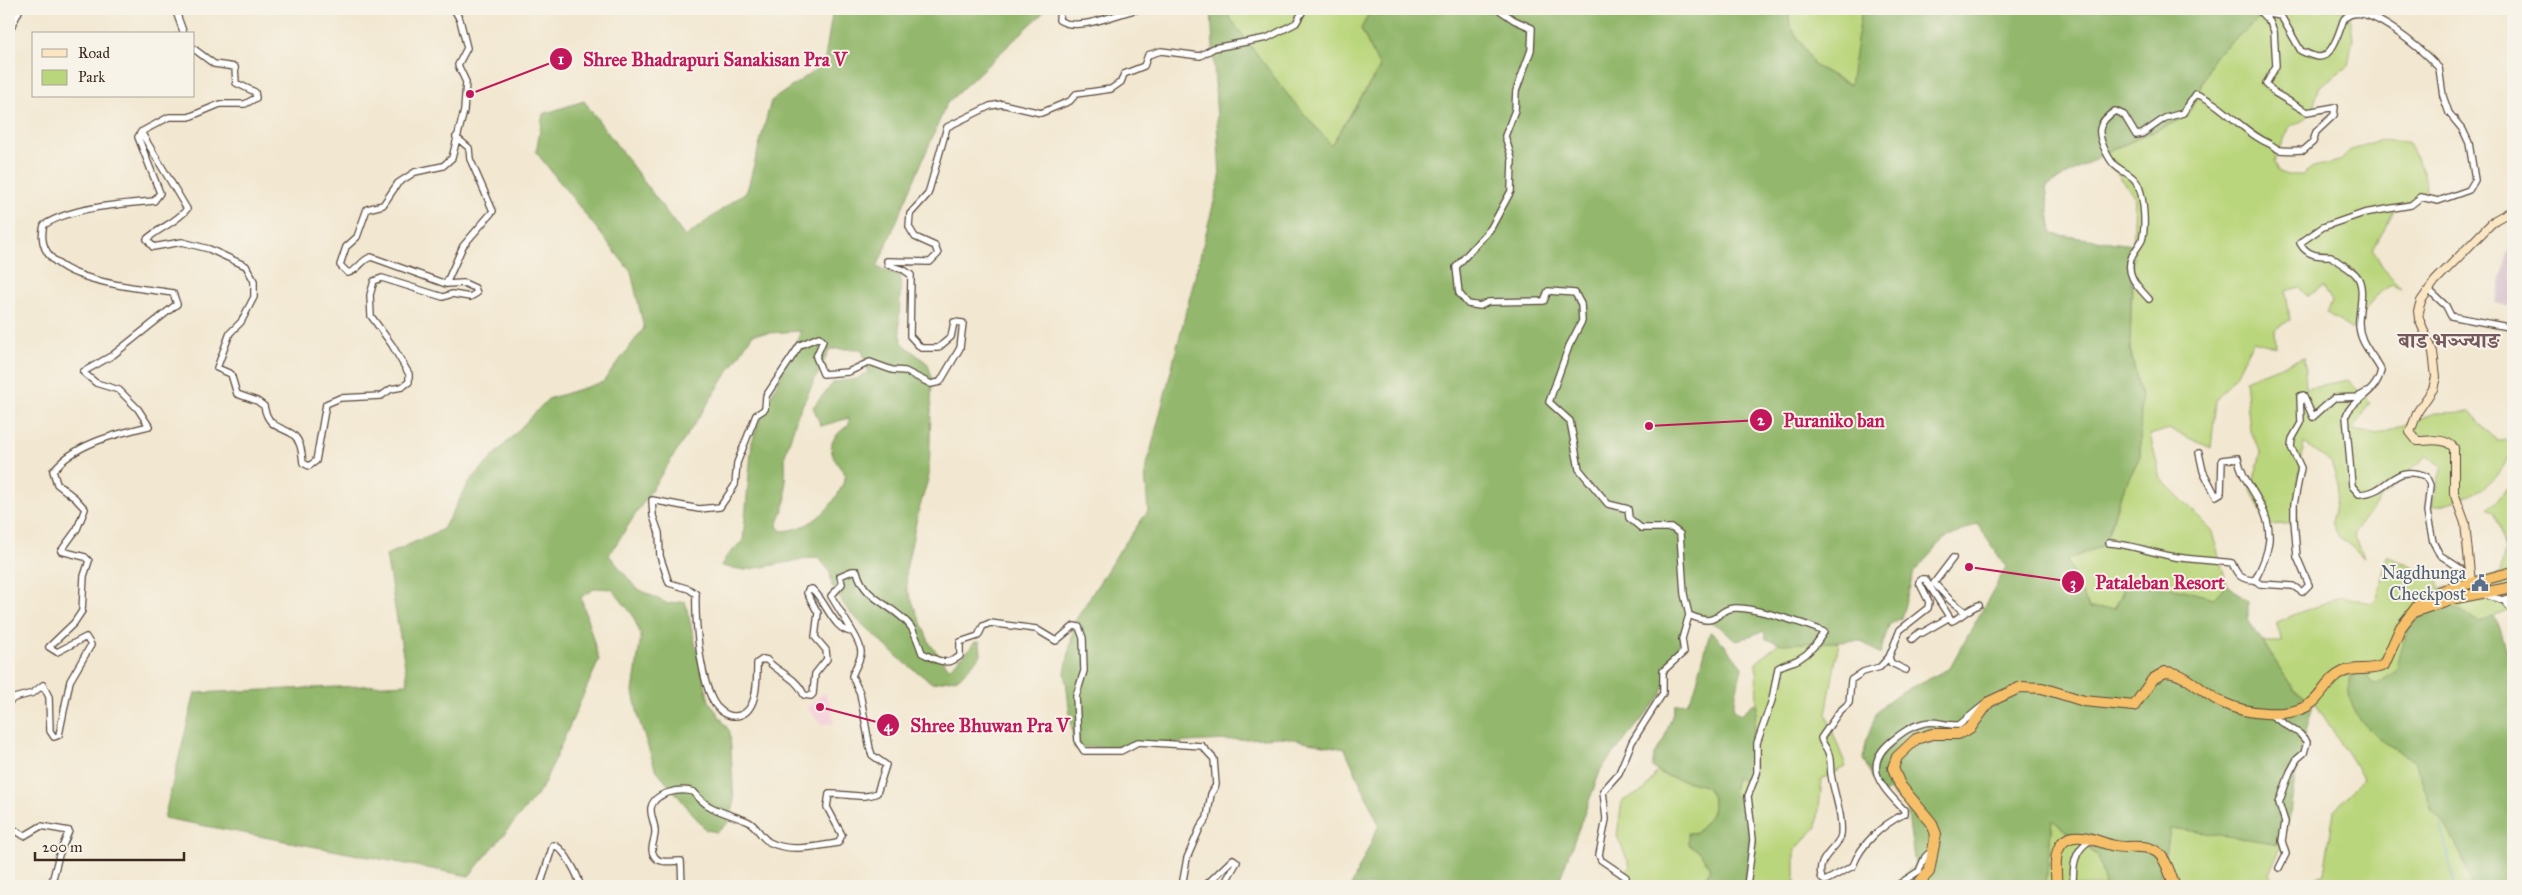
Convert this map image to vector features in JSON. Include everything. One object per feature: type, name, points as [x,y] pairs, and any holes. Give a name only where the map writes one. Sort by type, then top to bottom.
[{"type":"highway","points":[[1916,886],[1929,872],[1935,847],[1935,827],[1900,785],[1894,775],[1894,763],[1916,739],[1924,735],[1958,734],[1971,727],[1989,702],[2012,690],[2028,687],[2042,688],[2084,701],[2134,706],[2153,678],[2165,672],[2180,675],[2222,703],[2267,713],[2284,714],[2298,711],[2314,702],[2336,676],[2350,670],[2369,670],[2384,665],[2394,638],[2411,613],[2513,572]]},
{"type":"highway","points":[[2473,588],[2513,587]]},
{"type":"highway","points":[[2057,886],[2054,865],[2057,850],[2070,839],[2081,837],[2118,847],[2139,846],[2158,852],[2175,886]]},
{"type":"street","points":[[9,32],[20,9]]},
{"type":"street","points":[[175,9],[183,32]]},
{"type":"street","points":[[141,132],[187,209],[179,219],[158,228],[147,239],[153,247],[182,242],[209,249],[246,266],[254,281],[254,297],[241,322],[230,333],[217,368],[231,374],[237,394],[258,401],[264,406],[266,417],[280,429],[291,432],[299,442],[303,462],[309,466],[316,461],[326,404],[340,398],[381,396],[391,389],[402,387],[409,382],[409,374],[401,360],[371,316],[370,295],[374,281],[382,278],[443,297],[452,294],[470,297],[477,293],[475,288],[464,283],[446,284],[370,257],[356,271],[348,273],[340,265],[346,248],[357,237],[366,209],[382,206],[398,183],[415,172],[443,166],[452,158],[464,111],[466,82],[458,65],[467,48],[460,20],[454,9]]},
{"type":"street","points":[[1060,9],[1059,20],[1066,25],[1096,22],[1120,12],[1139,9]]},
{"type":"street","points":[[1197,9],[1210,11],[1225,9]]},
{"type":"street","points":[[853,632],[846,632],[840,627],[819,595],[812,590],[808,590],[808,598],[818,612],[815,638],[828,655],[815,674],[813,694],[811,696],[804,695],[795,679],[775,669],[767,660],[762,659],[757,663],[757,677],[752,708],[746,714],[740,716],[730,716],[720,710],[714,702],[708,686],[695,620],[696,594],[689,589],[669,583],[660,556],[659,533],[653,516],[652,500],[699,509],[720,506],[735,485],[737,463],[756,415],[765,409],[766,396],[800,345],[819,337],[823,341],[816,357],[823,374],[848,372],[870,362],[892,370],[905,371],[931,384],[940,382],[960,348],[963,323],[954,322],[951,337],[938,348],[921,348],[910,336],[910,275],[904,270],[888,265],[887,261],[930,262],[938,254],[935,246],[915,237],[910,227],[910,214],[928,194],[946,127],[990,106],[1002,104],[1041,113],[1070,100],[1076,94],[1110,89],[1121,82],[1124,74],[1144,66],[1148,55],[1161,51],[1200,56],[1214,48],[1267,38],[1296,24],[1304,9]]},
{"type":"street","points":[[1498,9],[1514,20],[1532,28],[1531,50],[1516,92],[1516,110],[1505,136],[1512,159],[1511,191],[1491,228],[1456,267],[1459,293],[1468,304],[1480,306],[1488,302],[1544,300],[1548,291],[1575,293],[1581,304],[1582,321],[1569,346],[1549,402],[1570,421],[1579,469],[1608,504],[1628,509],[1629,518],[1641,528],[1672,528],[1680,534],[1684,594],[1689,615],[1683,633],[1684,652],[1663,671],[1663,692],[1632,742],[1618,773],[1603,791],[1606,820],[1599,855],[1601,860],[1626,876],[1626,886]]},
{"type":"street","points":[[2148,299],[2133,282],[2129,266],[2131,258],[2142,239],[2144,228],[2141,195],[2134,179],[2111,161],[2098,132],[2100,125],[2107,116],[2115,111],[2124,115],[2136,135],[2142,134],[2165,118],[2183,113],[2196,94],[2204,97],[2261,141],[2279,150],[2304,150],[2313,142],[2316,132],[2334,115],[2335,108],[2307,112],[2274,93],[2266,84],[2276,66],[2274,31],[2270,22],[2262,14],[2262,11]]},
{"type":"street","points":[[2262,11],[2281,16],[2300,51],[2319,57],[2326,54],[2332,47],[2343,20],[2356,12],[2366,13],[2385,23],[2439,68],[2442,96],[2449,113],[2463,130],[2469,143],[2475,180],[2469,190],[2438,200],[2421,197],[2411,205],[2364,214],[2323,227],[2300,243],[2303,249],[2317,256],[2331,256],[2340,265],[2355,274],[2360,281],[2358,324],[2361,340],[2382,370],[2380,377],[2371,390],[2348,408],[2346,416],[2352,486],[2359,494],[2367,494],[2383,487],[2402,472],[2426,476],[2430,485],[2427,512],[2433,542],[2440,554],[2461,569],[2473,588],[2502,600],[2513,611]]},
{"type":"street","points":[[9,702],[14,698],[33,693],[43,685],[49,697],[50,731],[54,737],[59,735],[70,681],[91,645],[86,637],[57,652],[49,647],[74,622],[82,611],[84,576],[89,561],[85,557],[61,551],[77,529],[85,509],[75,498],[57,484],[53,471],[61,461],[105,437],[149,426],[138,409],[119,390],[96,383],[83,372],[113,355],[176,304],[173,293],[92,280],[64,268],[47,251],[41,236],[44,225],[56,218],[124,204],[154,201],[160,193],[138,137],[141,132],[169,117],[189,117],[220,104],[245,104],[256,98],[255,92],[236,82],[235,67],[214,64],[195,50]]},
{"type":"street","points":[[446,284],[464,246],[493,211],[470,159],[469,148],[456,137]]},
{"type":"street","points":[[2473,588],[2465,522],[2454,492],[2454,448],[2441,440],[2417,441],[2410,432],[2418,411],[2433,389],[2436,377],[2433,352],[2418,311],[2421,301],[2429,290],[2495,220],[2513,210]]},
{"type":"street","points":[[2429,290],[2446,306],[2451,316],[2513,328]]},
{"type":"street","points":[[2109,543],[2123,544],[2139,550],[2171,556],[2232,563],[2238,575],[2245,580],[2255,580],[2260,584],[2293,586],[2302,592],[2309,585],[2297,557],[2294,504],[2300,468],[2291,447],[2292,439],[2301,423],[2300,396],[2303,395],[2313,417],[2334,398],[2358,397],[2371,390]]},
{"type":"street","points":[[2200,453],[2203,471],[2216,496],[2221,493],[2222,460],[2238,458],[2243,477],[2259,500],[2271,540],[2264,562],[2255,580]]},
{"type":"street","points":[[1954,558],[1934,582],[1950,601],[1964,611]]},
{"type":"street","points":[[682,886],[681,860],[661,861],[652,852],[655,832],[651,808],[653,802],[661,794],[685,790],[694,792],[700,801],[708,806],[727,816],[754,825],[768,842],[795,849],[838,843],[842,835],[827,807],[829,794],[848,793],[866,798],[877,793],[886,765],[872,755],[860,693],[852,680],[853,673],[861,660],[859,641],[831,596],[842,584],[840,576],[852,570],[857,571],[860,584],[875,599],[893,609],[911,628],[922,653],[945,663],[952,663],[960,656],[960,642],[978,636],[983,626],[990,623],[1036,629],[1056,640],[1074,626],[1079,627],[1083,638],[1084,671],[1076,696],[1078,742],[1084,751],[1121,751],[1138,742],[1202,746],[1214,759],[1216,785],[1210,794],[1207,818],[1200,828],[1187,858],[1182,886]]},
{"type":"street","points":[[1979,605],[1964,611],[1961,617],[1952,622],[1925,579],[1922,579],[1919,582],[1929,602],[1928,608],[1900,630],[1889,657],[1880,667],[1863,672],[1851,680],[1848,703],[1836,716],[1821,738],[1823,746],[1829,753],[1830,772],[1842,823],[1840,839],[1831,848],[1821,870],[1822,879],[1825,881],[1853,866],[1857,855],[1873,836],[1904,814],[1904,810],[1880,784],[1876,770],[1878,756],[1884,747],[1908,728],[1925,722],[1959,725],[1967,720],[1978,708],[1989,702]]},
{"type":"street","points":[[2502,600],[2513,597]]},
{"type":"street","points":[[1689,615],[1704,622],[1714,619],[1733,608],[1751,610],[1824,632],[1814,648],[1798,660],[1787,662],[1778,668],[1772,700],[1758,743],[1755,762],[1757,773],[1748,796],[1754,840],[1747,886]]},
{"type":"street","points":[[1912,639],[1920,632],[1922,633],[1948,618]]},
{"type":"street","points":[[1889,657],[1891,663],[1906,670]]},
{"type":"street","points":[[2267,713],[2300,734],[2307,742],[2304,753],[2290,772],[2279,803],[2285,822],[2282,841],[2286,854],[2279,868]]},
{"type":"street","points":[[9,826],[24,836],[40,826],[69,831],[59,855],[51,886]]},
{"type":"street","points":[[2073,886],[2076,854],[2081,845],[2091,840]]},
{"type":"street","points":[[540,886],[552,845],[558,846],[567,855],[570,867],[579,880],[580,886]]},
{"type":"street","points":[[1896,886],[1920,871],[1925,857],[1935,847]]},
{"type":"street","points":[[1205,886],[1233,858],[1237,862],[1223,886]]},
{"type":"shaded area","points":[[2513,238],[2513,308],[2495,303]]},
{"type":"shaded area","points":[[824,692],[832,707],[834,724],[821,724],[807,708]]},
{"type":"green space","points":[[833,9],[1047,9],[947,103],[877,267],[901,276],[899,323],[902,343],[928,364],[932,378],[929,476],[918,513],[906,570],[907,589],[930,644],[949,668],[975,642],[980,642],[981,655],[959,678],[932,683],[900,659],[849,612],[832,586],[830,572],[818,557],[745,570],[721,566],[726,557],[743,540],[752,442],[759,422],[801,331],[753,334],[609,555],[636,588],[668,604],[685,601],[709,701],[730,732],[734,805],[728,823],[717,832],[706,830],[655,768],[639,720],[633,692],[641,635],[632,614],[612,589],[596,588],[581,597],[599,660],[541,790],[469,876],[164,818],[195,693],[408,684],[386,555],[443,529],[470,481],[548,399],[603,382],[644,328],[631,272],[536,152],[543,114],[584,101],[685,237],[747,191],[771,101],[824,64]],"holes":[[[830,349],[862,349],[868,372],[857,379],[834,382],[813,407],[821,426],[849,418],[849,425],[835,437],[831,448],[835,461],[846,475],[842,486],[830,506],[813,521],[793,530],[781,531],[777,526],[786,501],[785,455],[798,414]]]},
{"type":"green space","points":[[1211,9],[1223,9],[1287,94],[1331,145],[1380,68],[1361,29],[1371,9],[1788,9],[1790,26],[1815,66],[1850,85],[1862,9],[2271,9],[2214,56],[2188,116],[2113,149],[2046,187],[2052,234],[2132,245],[2130,350],[2141,397],[2140,456],[2121,495],[2104,545],[2067,560],[2089,608],[2115,609],[2123,591],[2117,580],[2138,579],[2214,598],[2227,584],[2248,602],[2248,620],[2294,690],[2314,701],[2298,763],[2288,823],[2282,844],[2170,828],[2165,863],[2159,875],[2164,886],[2105,886],[2098,856],[2052,820],[2046,886],[1918,886],[1907,809],[1889,790],[1880,796],[1863,759],[1867,738],[1876,714],[1884,704],[1898,694],[1950,668],[2006,567],[1977,524],[1944,539],[1914,572],[1901,618],[1889,625],[1880,654],[1861,641],[1781,644],[1766,639],[1764,631],[1735,641],[1719,626],[1689,615],[1661,696],[1601,769],[1557,886],[1351,886],[1379,825],[1345,749],[1283,737],[1074,748],[1065,673],[1075,621],[1118,553],[1148,511],[1145,473],[1220,178]]},
{"type":"green space","points":[[1223,9],[1371,9],[1361,29],[1380,67],[1331,145],[1287,94]]},
{"type":"green space","points":[[1788,9],[1862,9],[1851,85],[1815,66],[1790,25]]},
{"type":"green space","points":[[2271,9],[2349,9],[2353,38],[2348,66],[2320,86],[2312,111],[2305,119],[2290,126],[2274,162],[2278,171],[2287,175],[2302,175],[2313,167],[2339,161],[2349,151],[2378,140],[2407,142],[2423,171],[2425,190],[2418,199],[2396,207],[2373,250],[2384,269],[2401,288],[2392,284],[2374,298],[2352,330],[2327,313],[2332,301],[2323,287],[2307,296],[2299,287],[2286,291],[2290,320],[2275,329],[2276,347],[2253,341],[2236,375],[2216,400],[2211,448],[2169,429],[2150,435],[2161,479],[2211,529],[2227,584],[2214,598],[2138,579],[2118,579],[2123,591],[2114,610],[2089,608],[2067,560],[2104,545],[2121,495],[2140,456],[2141,396],[2130,348],[2135,196],[2102,155],[2188,116],[2214,56]]},
{"type":"green space","points":[[2304,357],[2306,388],[2348,380],[2370,402],[2354,430],[2378,435],[2435,413],[2471,412],[2497,441],[2513,440],[2513,461],[2508,459],[2493,480],[2476,492],[2466,497],[2431,507],[2442,466],[2427,455],[2380,499],[2354,534],[2364,557],[2339,537],[2332,523],[2338,485],[2331,462],[2304,443],[2297,491],[2297,523],[2267,525],[2251,490],[2261,453],[2250,431],[2245,380]]},
{"type":"green space","points":[[2513,479],[2513,609],[2478,622],[2460,610],[2411,613],[2397,671],[2377,684],[2372,683],[2390,747],[2415,761],[2432,810],[2446,826],[2462,857],[2472,886],[2294,886],[2324,874],[2334,811],[2363,778],[2314,701],[2294,690],[2263,642],[2282,642],[2276,622],[2342,596],[2370,603],[2377,598],[2387,556],[2436,578],[2440,588],[2500,573],[2505,549],[2495,513],[2488,508],[2511,486]]},
{"type":"green space","points":[[2446,606],[2460,610],[2478,622],[2492,616],[2498,623],[2508,654],[2513,658],[2513,886],[2472,886],[2462,857],[2446,826],[2432,810],[2415,761],[2378,737],[2358,716],[2351,704],[2349,690],[2350,675],[2364,671],[2372,683],[2377,684],[2396,671],[2402,646],[2415,621],[2433,610]]},
{"type":"green space","points":[[1710,632],[1723,643],[1742,667],[1733,708],[1740,715],[1754,703],[1757,707],[1751,743],[1755,773],[1749,783],[1736,777],[1734,795],[1747,803],[1750,857],[1745,886],[1700,886],[1711,869],[1699,851],[1688,844],[1688,833],[1696,833],[1706,822],[1713,807],[1711,795],[1707,787],[1664,775],[1652,767],[1654,756],[1664,739],[1676,704],[1687,703],[1695,689]]},
{"type":"green space","points":[[1839,642],[1826,714],[1846,767],[1822,779],[1817,827],[1795,850],[1795,886],[1745,886],[1734,795],[1736,777],[1755,773],[1751,743],[1757,707],[1756,663],[1779,643]]},
{"type":"green space","points":[[1657,771],[1673,778],[1707,787],[1711,795],[1712,812],[1696,833],[1689,833],[1688,844],[1699,851],[1711,869],[1700,886],[1617,886],[1630,866],[1617,836],[1622,801],[1645,790]]},
{"type":"green space","points":[[2052,819],[2098,856],[2105,886],[2046,886]]},
{"type":"green space","points":[[2170,828],[2248,838],[2282,845],[2269,874],[2280,886],[2164,886],[2159,875],[2165,863]]},
{"type":"green space","points":[[1915,865],[1918,886],[1892,886]]},
{"type":"waterway","points":[[2441,823],[2454,886]]},
{"type":"place","name":"Shree Bhadrapuri Sanakisan Pra V","points":[[470,94]]},
{"type":"place","name":"Puraniko ban","points":[[1649,426]]},
{"type":"place","name":"Pataleban Resort","points":[[1969,567]]},
{"type":"place","name":"Nagdhunga Checkpost","points":[[2480,583]]},
{"type":"place","name":"Shree Bhuwan Pra V","points":[[820,707]]},
{"type":"district","name":"बाड भञ्ज्याङ","points":[[2449,340]]}]
